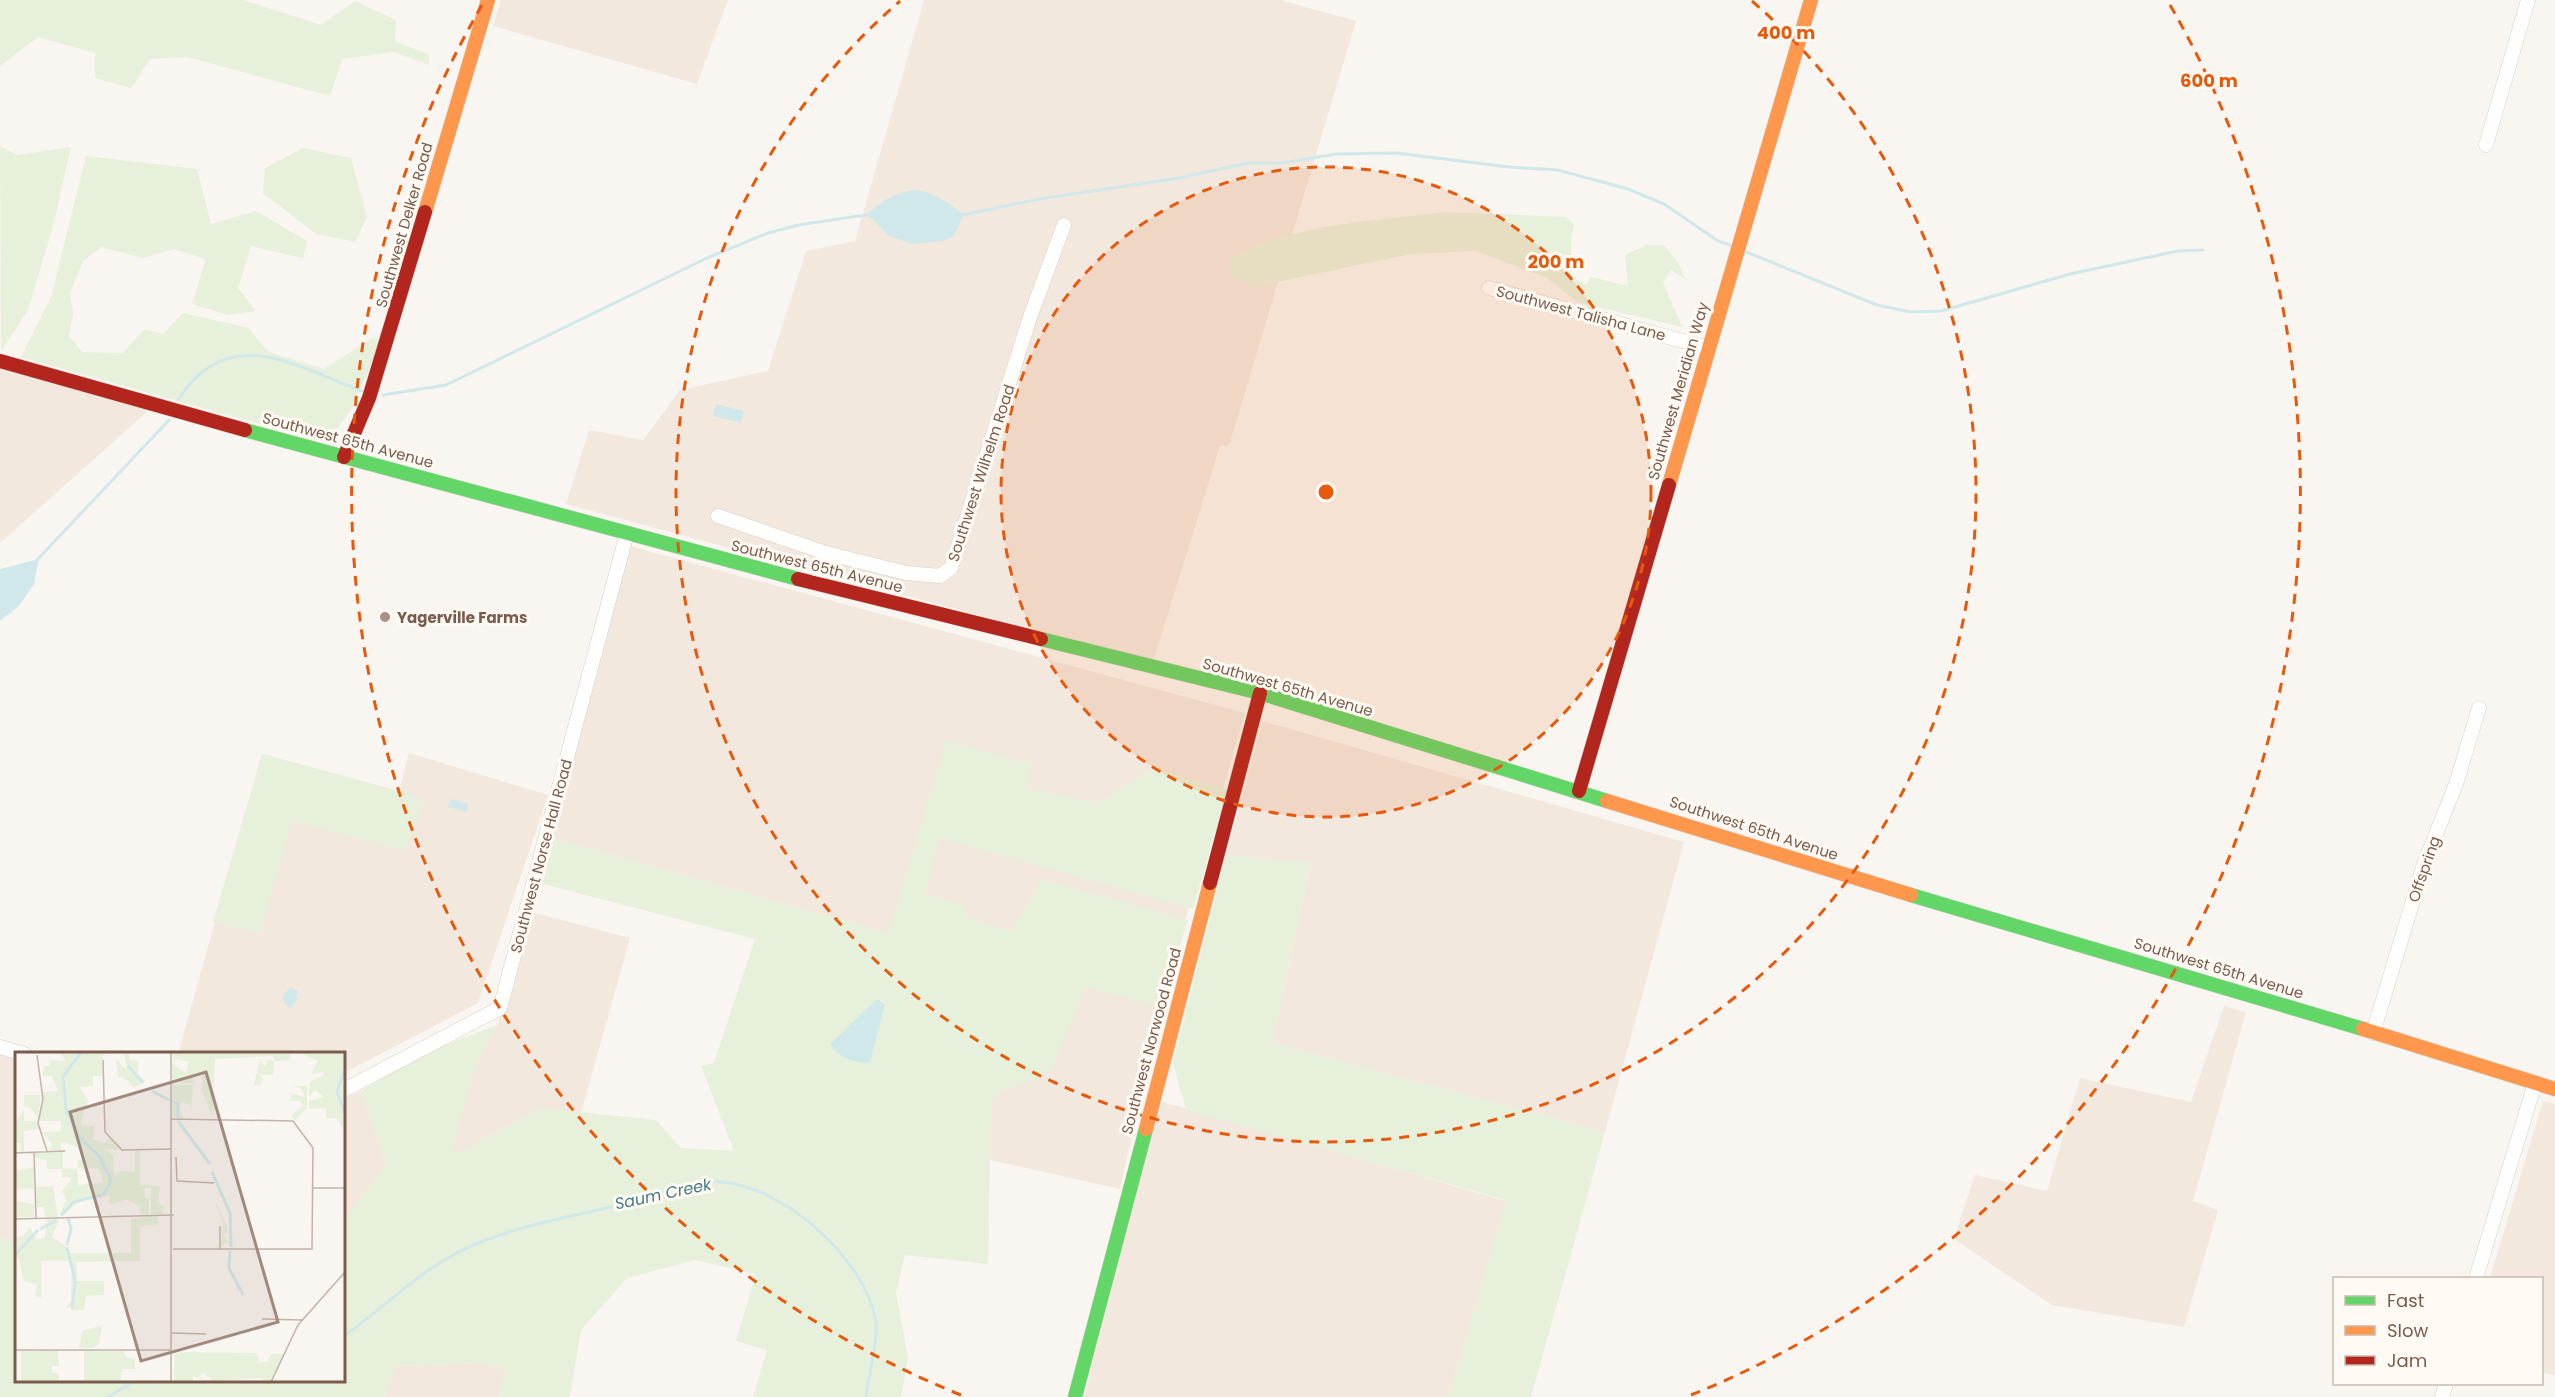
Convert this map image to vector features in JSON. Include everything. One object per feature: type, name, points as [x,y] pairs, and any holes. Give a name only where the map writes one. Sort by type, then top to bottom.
[{"type":"main road","name":"Southwest Delker Road","points":[[344,457],[369,398],[489,0]]},
{"type":"main road","name":"Southwest Meridian Way","points":[[1579,791],[1810,0]]},
{"type":"main road","name":"Southwest 65th Avenue","points":[[0,361],[344,457],[816,584],[1260,693],[1861,880],[2247,993],[2555,1089]]},
{"type":"main road","name":"Southwest Norwood Road","points":[[1075,1397],[1260,693]]},
{"type":"street","points":[[2486,145],[2528,0]]},
{"type":"street","name":"Southwest Wilhelm Road","points":[[826,553],[927,576],[940,576],[951,568],[1030,316],[1064,225]]},
{"type":"street","name":"Southwest Talisha Lane","points":[[1489,288],[1708,348]]},
{"type":"street","points":[[718,516],[826,553],[816,584]]},
{"type":"street","name":"Southwest Norse Hall Road","points":[[345,1089],[501,1008],[627,533]]},
{"type":"street","name":"Offspring","points":[[2373,1033],[2424,864],[2456,784],[2480,708]]},
{"type":"street","points":[[0,1047],[20,1052]]},
{"type":"street","points":[[2476,1277],[2535,1083]]},
{"type":"shaded area","points":[[501,0],[728,0],[697,84],[493,26]]},
{"type":"shaded area","points":[[924,0],[1280,0],[1356,21],[1229,446],[1220,446],[1153,662],[566,504],[589,430],[643,440],[680,390],[768,371],[806,251],[855,241]]},
{"type":"shaded area","points":[[0,368],[149,410],[0,543]]},
{"type":"shaded area","points":[[630,546],[1245,713],[1160,1008],[1120,1189],[990,1160],[991,1097],[1051,1070],[888,933],[551,838]]},
{"type":"shaded area","points":[[1263,721],[1684,842],[1605,1132],[1272,1043],[1311,863],[1226,855]]},
{"type":"shaded area","points":[[409,753],[548,795],[478,1003],[345,1072],[345,1052],[179,1052],[262,754],[399,791]]},
{"type":"shaded area","points":[[535,913],[630,938],[581,1113],[540,1108],[463,1151],[451,1153],[475,1064],[497,1025]]},
{"type":"shaded area","points":[[2224,1006],[2246,1012],[2193,1201],[2218,1210],[2184,1327],[2052,1305],[1954,1239],[1975,1175],[2047,1191],[2080,1078],[2191,1102]]},
{"type":"shaded area","points":[[0,1054],[15,1058],[15,1244],[0,1237]]},
{"type":"shaded area","points":[[361,1091],[386,1165],[345,1219],[345,1099]]},
{"type":"shaded area","points":[[1160,1101],[1506,1201],[1448,1397],[1084,1397]]},
{"type":"shaded area","points":[[2543,1101],[2555,1104],[2555,1376],[2543,1372],[2543,1277],[2490,1277]]},
{"type":"shaded area","points":[[485,1363],[506,1370],[499,1397],[384,1397],[395,1366]]},
{"type":"green space","points":[[0,0],[243,0],[321,25],[355,1],[396,20],[395,41],[428,54],[429,65],[394,52],[342,59],[330,96],[188,57],[150,59],[131,88],[95,78],[95,53],[38,37],[0,66]]},
{"type":"green space","points":[[0,146],[17,155],[71,147],[53,226],[28,310],[1,351]]},
{"type":"green space","points":[[303,148],[351,158],[367,217],[355,242],[316,234],[263,193],[265,168]]},
{"type":"green space","points":[[86,156],[197,169],[211,224],[256,211],[307,241],[303,258],[251,246],[238,288],[256,311],[228,315],[192,304],[206,259],[174,249],[143,258],[101,247],[83,261],[70,293],[73,313],[69,336],[82,352],[123,353],[144,329],[163,334],[183,313],[248,328],[269,352],[324,369],[372,338],[382,339],[353,406],[328,443],[21,357],[51,297]]},
{"type":"green space","points":[[1445,212],[1566,217],[1574,225],[1571,240],[1571,276],[1586,285],[1591,277],[1628,286],[1625,255],[1646,245],[1664,245],[1678,262],[1685,279],[1671,270],[1663,282],[1682,327],[1577,302],[1547,278],[1476,251],[1411,254],[1253,287],[1232,277],[1229,259],[1281,237],[1334,225]]},
{"type":"green space","points":[[946,741],[1032,764],[1026,788],[1098,803],[1155,767],[1227,790],[1193,909],[940,838],[925,894],[966,905],[963,916],[1011,931],[1041,879],[1188,920],[1160,1008],[1086,987],[1051,1071],[991,1097],[988,1264],[905,1255],[896,1293],[908,1358],[901,1397],[753,1397],[767,1350],[736,1341],[756,1274],[695,1260],[627,1278],[581,1330],[570,1397],[499,1397],[506,1370],[485,1363],[395,1366],[384,1397],[0,1397],[0,1237],[15,1244],[15,1382],[345,1382],[345,1219],[386,1165],[361,1091],[430,1051],[497,1025],[475,1064],[452,1153],[463,1151],[540,1108],[656,1120],[681,1148],[734,1151],[701,1066],[714,1063],[755,939],[543,884],[551,838],[888,933]]},
{"type":"green space","points":[[262,754],[399,791],[424,801],[405,851],[292,821],[260,933],[213,922]]},
{"type":"green space","points":[[1226,855],[1311,863],[1272,1043],[1605,1132],[1531,1397],[1448,1397],[1506,1200],[1186,1110],[1173,1063]]},
{"type":"water","points":[[917,190],[942,199],[964,215],[953,237],[944,241],[912,244],[889,236],[867,214],[890,198]]},
{"type":"water","points":[[716,404],[744,411],[741,423],[713,416]]},
{"type":"water","points":[[39,559],[34,584],[19,606],[0,621],[0,569]]},
{"type":"water","points":[[451,799],[468,804],[466,812],[448,807]]},
{"type":"water","points":[[290,987],[298,991],[296,997],[298,999],[289,1009],[282,998]]},
{"type":"water","points":[[877,999],[885,1004],[870,1063],[853,1061],[842,1056],[830,1044]]},
{"type":"waterway","points":[[962,215],[1039,199],[1179,178],[1248,163],[1281,163],[1337,154],[1396,153],[1509,167],[1558,170],[1628,189],[1664,204],[1718,241],[1732,246]]},
{"type":"waterway","points":[[383,395],[446,385],[707,258],[768,233],[798,225],[872,214]]},
{"type":"waterway","points":[[1744,251],[1877,305],[1911,312],[1941,311],[2070,274],[2178,251],[2203,250]]},
{"type":"waterway","points":[[178,400],[197,376],[218,362],[240,356],[263,356],[287,362],[362,391]]},
{"type":"waterway","points":[[37,560],[169,420]]},
{"type":"waterway","name":"Saum Creek","points":[[345,1335],[424,1273],[453,1255],[496,1236],[689,1185],[723,1182],[747,1187],[796,1212],[819,1230],[856,1274],[869,1297],[877,1328],[866,1397]]},
{"type":"waterway","name":"Saum Creek","points":[[108,1397],[133,1382]]},
{"type":"traffic: fast","points":[[245,430],[798,579]]},
{"type":"traffic: fast","points":[[1041,639],[1260,693],[1607,801]]},
{"type":"traffic: fast","points":[[1911,895],[2363,1029]]},
{"type":"traffic: fast","points":[[1075,1397],[1146,1129]]},
{"type":"traffic: slow","points":[[425,212],[488,0]]},
{"type":"traffic: slow","points":[[1669,485],[1811,0]]},
{"type":"traffic: slow","points":[[1607,801],[1911,895]]},
{"type":"traffic: slow","points":[[1146,1129],[1210,883]]},
{"type":"traffic: slow","points":[[2363,1029],[2555,1089]]},
{"type":"traffic: jam","points":[[344,457],[369,398],[425,212]]},
{"type":"traffic: jam","points":[[0,361],[245,430]]},
{"type":"traffic: jam","points":[[1579,791],[1669,485]]},
{"type":"traffic: jam","points":[[798,579],[1041,639]]},
{"type":"traffic: jam","points":[[1210,883],[1260,693]]},
{"type":"place","name":"Yagerville Farms","points":[[385,617]]}]
